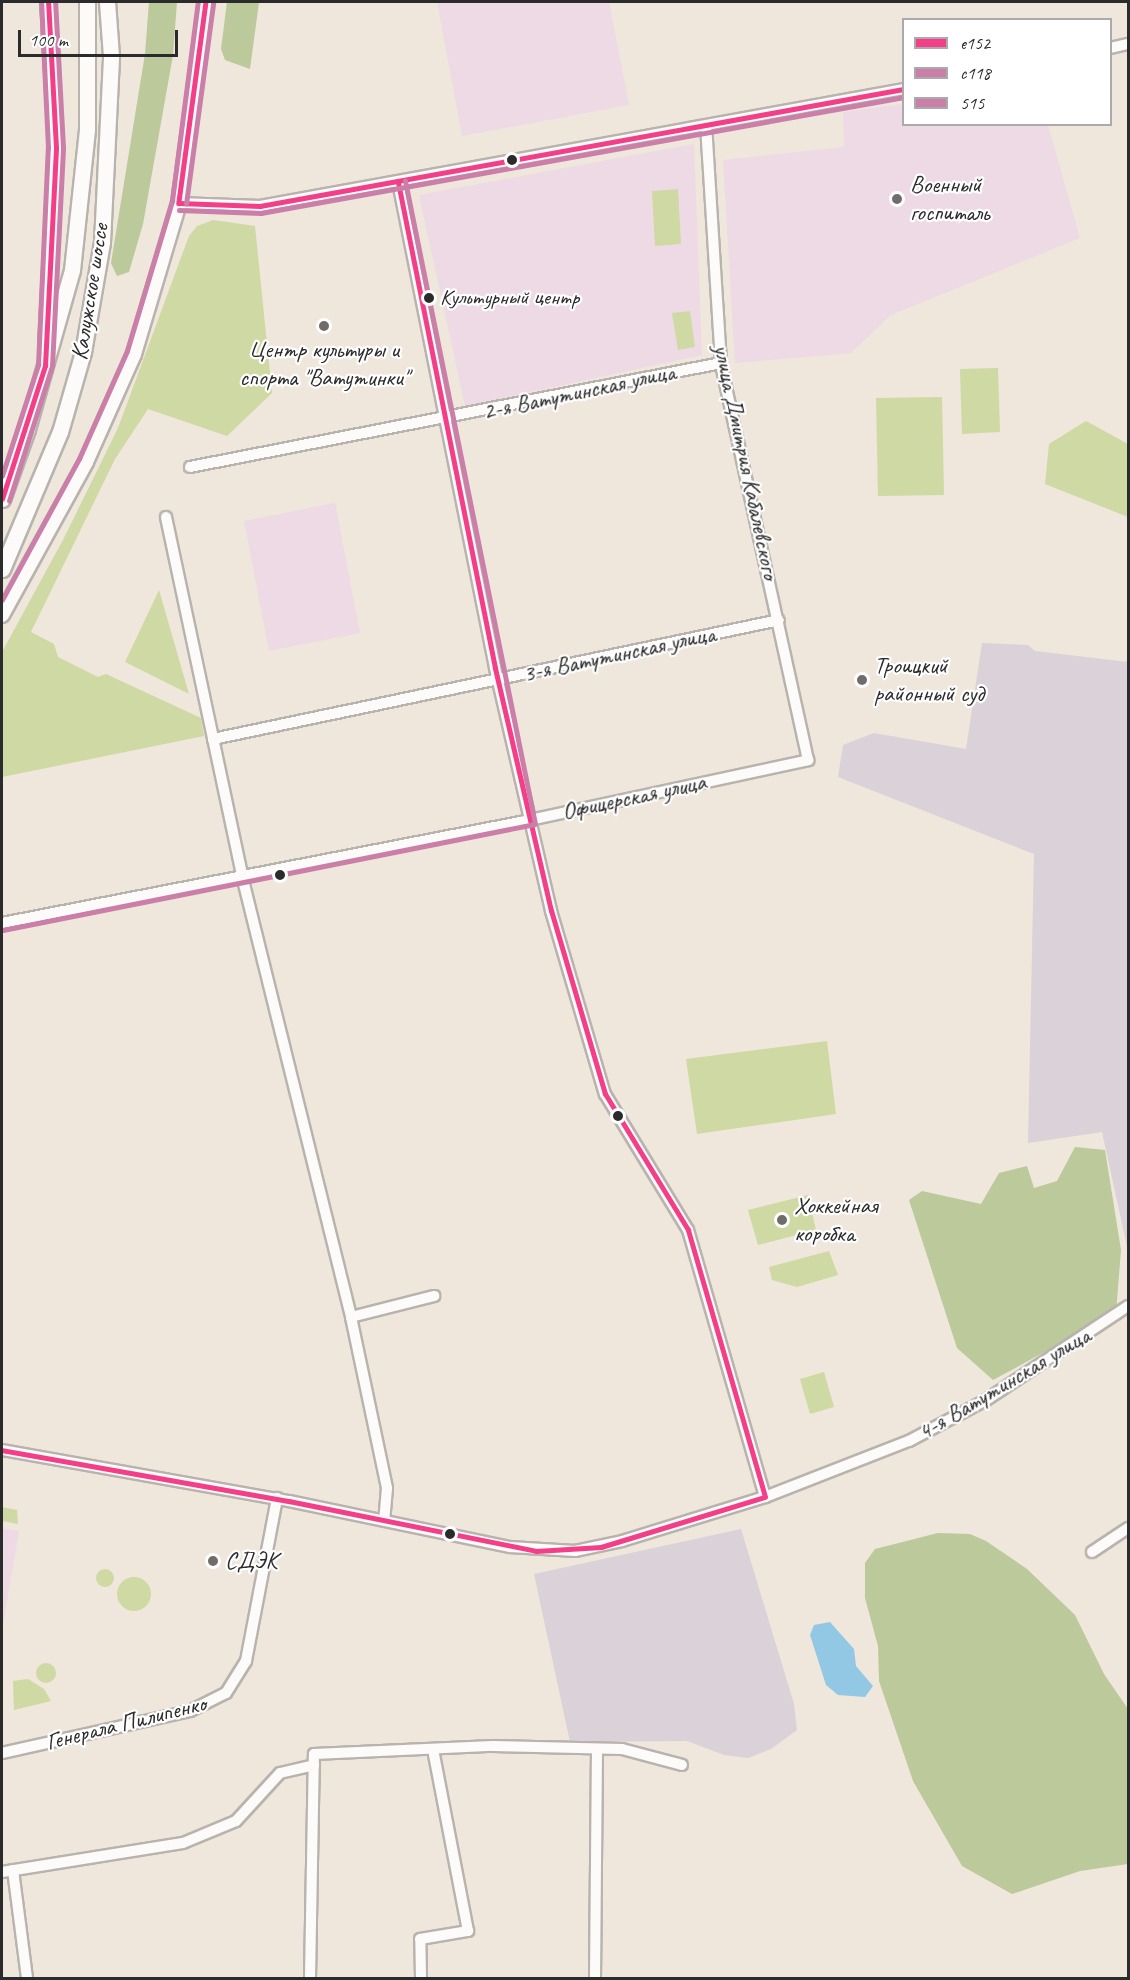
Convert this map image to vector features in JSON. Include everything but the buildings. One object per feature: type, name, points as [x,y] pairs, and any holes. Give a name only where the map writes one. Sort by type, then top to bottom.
[{"type":"highway","name":"Калужское шоссе","points":[[2,499],[45,366],[72,270],[81,199],[89,82],[87,2]]},
{"type":"highway","name":"Калужское шоссе","points":[[2,569],[60,432],[87,330],[103,230],[111,56],[107,2]]},
{"type":"main road","points":[[45,366],[56,159],[48,2]]},
{"type":"main road","points":[[2,615],[55,521],[111,410],[140,334],[179,203],[206,2]]},
{"type":"street","points":[[1112,48],[1128,44]]},
{"type":"street","points":[[179,203],[260,206],[902,89]]},
{"type":"street","name":"улица Дмитрия Кабалевского","points":[[706,125],[721,363],[808,760]]},
{"type":"street","points":[[398,182],[497,680],[528,820],[598,1076],[688,1230],[765,1497]]},
{"type":"street","name":"2-я Ватутинская улица","points":[[190,467],[721,363]]},
{"type":"street","points":[[166,517],[242,876],[351,1317],[387,1488],[384,1520]]},
{"type":"street","points":[[2,576],[12,546]]},
{"type":"street","name":"3-я Ватутинская улица","points":[[213,739],[779,620]]},
{"type":"street","name":"Офицерская улица","points":[[2,923],[528,820],[808,760]]},
{"type":"street","points":[[351,1317],[434,1296]]},
{"type":"street","name":"4-я Ватутинская улица","points":[[2,1450],[277,1498],[510,1548],[575,1551],[622,1541],[765,1497],[948,1422],[1128,1306]]},
{"type":"street","name":"Генерала Пилипенко","points":[[2,1753],[190,1711],[226,1693],[246,1661],[277,1498]]},
{"type":"street","points":[[1092,1552],[1128,1528]]},
{"type":"street","points":[[421,1978],[420,1939],[468,1931],[433,1749]]},
{"type":"street","points":[[310,1978],[314,1754],[433,1749],[622,1749],[682,1765]]},
{"type":"street","points":[[595,1978],[597,1749]]},
{"type":"street","points":[[2,1872],[183,1843],[236,1821],[280,1773],[314,1765]]},
{"type":"street","points":[[13,1870],[27,1978]]},
{"type":"shaded area","points":[[437,2],[609,2],[629,105],[462,136]]},
{"type":"shaded area","name":"Военный госпиталь","points":[[902,104],[902,126],[1048,126],[1080,238],[891,315],[851,353],[735,363],[723,160],[844,147],[843,112]]},
{"type":"shaded area","points":[[694,144],[702,355],[465,406],[419,195]]},
{"type":"shaded area","points":[[335,503],[360,633],[269,651],[244,521]]},
{"type":"shaded area","points":[[982,643],[1028,645],[1035,651],[1128,662],[1128,1251],[1102,1132],[1028,1143],[1034,854],[838,777],[843,745],[874,733],[966,749]]},
{"type":"shaded area","points":[[2,1528],[19,1531],[2,1631]]},
{"type":"shaded area","points":[[741,1529],[794,1704],[797,1730],[771,1749],[748,1758],[724,1755],[687,1741],[570,1742],[534,1574]]},
{"type":"green space","points":[[149,2],[177,2],[173,55],[143,224],[129,272],[117,276],[111,263],[145,54]]},
{"type":"green space","points":[[227,2],[259,2],[250,69],[225,60],[221,49]]},
{"type":"green space","points":[[678,189],[681,244],[655,246],[652,191]]},
{"type":"green space","points":[[213,220],[255,226],[272,393],[227,436],[148,409],[115,459],[31,632],[54,644],[58,657],[98,677],[106,674],[201,718],[204,736],[2,777],[2,652],[64,538],[118,428],[189,236],[197,226]]},
{"type":"green space","points":[[690,311],[695,347],[678,350],[672,313]]},
{"type":"green space","points":[[998,368],[1000,432],[962,434],[960,369]]},
{"type":"green space","points":[[942,397],[944,495],[878,496],[876,398]]},
{"type":"green space","points":[[1086,421],[1128,444],[1128,517],[1045,484],[1049,444]]},
{"type":"green space","points":[[159,590],[189,694],[125,662]]},
{"type":"green space","points":[[827,1041],[836,1114],[697,1134],[686,1059]]},
{"type":"green space","points":[[1075,1147],[1105,1150],[1121,1250],[1116,1313],[993,1380],[957,1348],[909,1200],[922,1191],[981,1204],[999,1173],[1027,1166],[1034,1188],[1057,1181]]},
{"type":"green space","name":"Хоккейная коробка","points":[[808,1195],[816,1230],[758,1245],[748,1210]]},
{"type":"green space","points":[[829,1251],[838,1275],[797,1287],[772,1280],[769,1267]]},
{"type":"green space","points":[[824,1372],[834,1407],[810,1414],[800,1379]]},
{"type":"green space","points":[[2,1507],[17,1510],[18,1524],[2,1521]]},
{"type":"green space","points":[[938,1533],[970,1534],[986,1541],[1027,1569],[1075,1615],[1104,1674],[1128,1709],[1128,1864],[1080,1871],[1012,1894],[962,1866],[913,1781],[879,1681],[878,1646],[865,1598],[865,1563],[875,1549]]},
{"type":"green space","points":[[105,1569],[111,1572],[114,1578],[111,1584],[105,1587],[99,1584],[96,1578],[99,1572]]},
{"type":"green space","points":[[134,1577],[146,1582],[151,1594],[146,1606],[134,1611],[122,1606],[117,1594],[122,1582]]},
{"type":"green space","points":[[46,1663],[53,1666],[56,1673],[53,1680],[46,1683],[39,1680],[36,1673],[39,1666]]},
{"type":"green space","points":[[28,1679],[44,1689],[51,1701],[14,1710],[13,1681]]},
{"type":"water","points":[[830,1622],[854,1649],[856,1666],[873,1686],[865,1697],[838,1695],[826,1685],[810,1635],[814,1625]]},
{"type":"transit line","name":"515","points":[[2,476],[38,365],[48,148],[41,2]]},
{"type":"transit line","name":"е152","points":[[2,499],[45,366],[56,148],[48,2]]},
{"type":"transit line","name":"с118","points":[[9,501],[52,366],[63,148],[55,2]]},
{"type":"transit line","name":"515","points":[[2,600],[79,459],[127,351],[172,201],[198,2]]},
{"type":"transit line","name":"е152","points":[[206,2],[179,203],[260,206],[902,89]]},
{"type":"transit line","name":"с118","points":[[186,204],[213,3]]},
{"type":"transit line","name":"с118","points":[[179,210],[261,213],[902,97]]},
{"type":"transit line","name":"с118","points":[[3,930],[535,824],[405,181]]},
{"type":"transit line","name":"е152","points":[[2,1450],[289,1501],[536,1551],[601,1547],[765,1497],[688,1230],[605,1094],[551,911],[495,668],[398,182]]},
{"type":"place","name":"Военный госпиталь","points":[[897,199]]},
{"type":"place","name":"Культурный центр","points":[[429,298]]},
{"type":"place","name":"Центр культуры и спорта \"Ватутинки\"","points":[[324,326]]},
{"type":"place","name":"Троицкий районный суд","points":[[862,680]]},
{"type":"place","name":"Хоккейная коробка","points":[[782,1220]]},
{"type":"place","name":"СДЭК","points":[[213,1561]]}]
